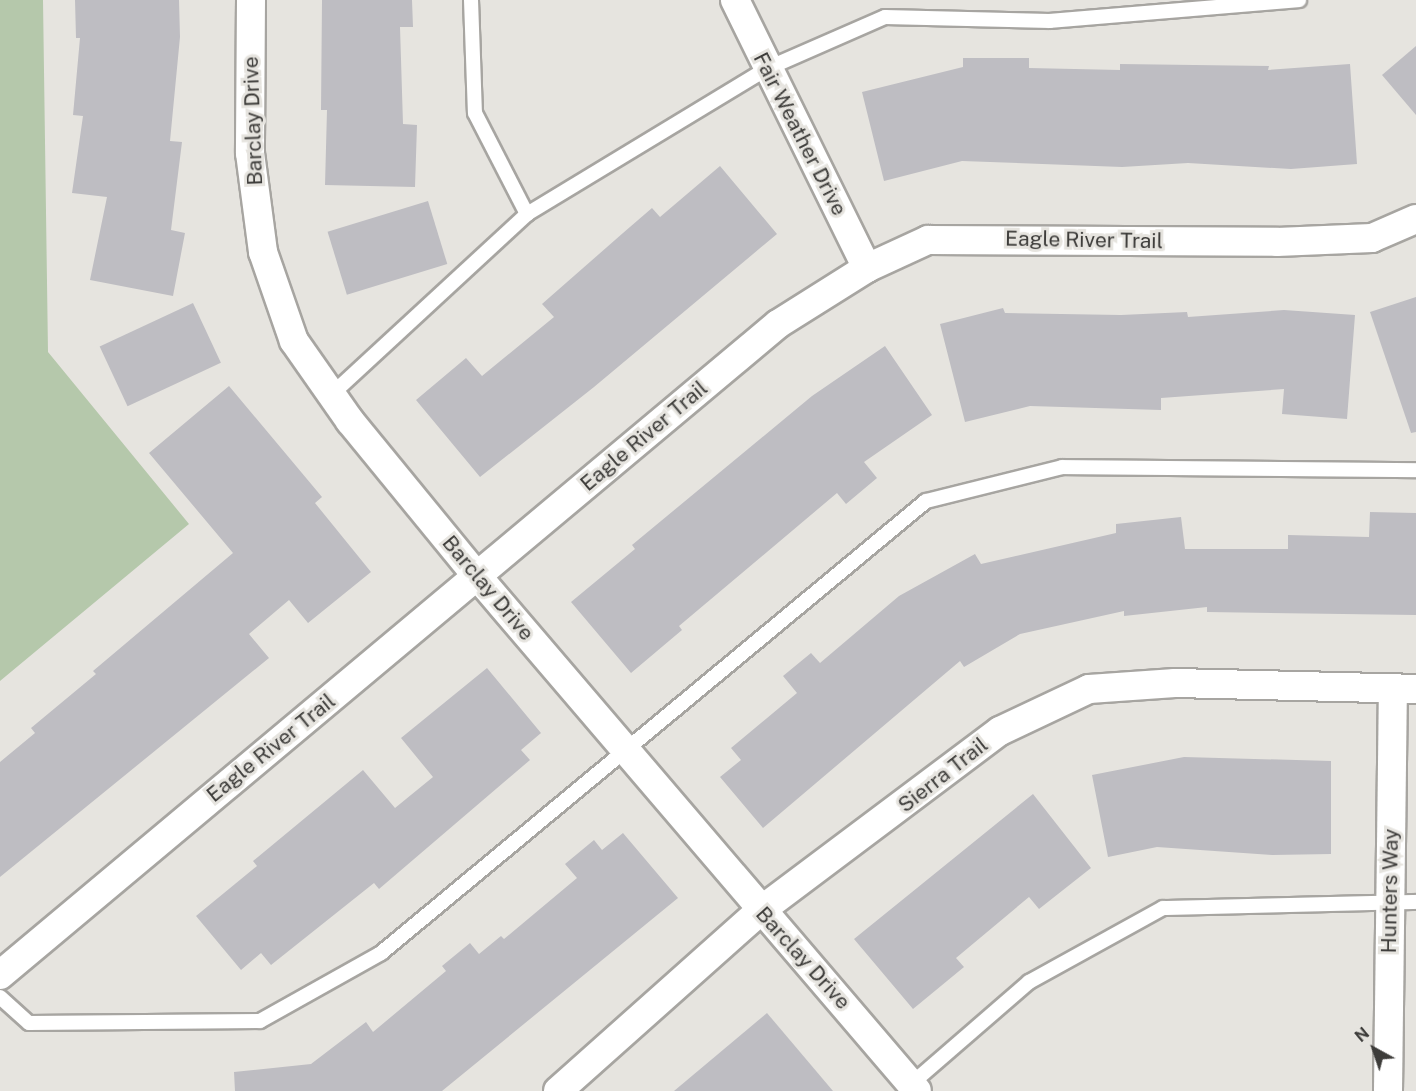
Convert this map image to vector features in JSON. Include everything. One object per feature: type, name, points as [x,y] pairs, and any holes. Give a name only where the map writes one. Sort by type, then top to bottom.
[{"type":"street","name":"Barclay Drive","points":[[251,0],[250,153],[263,252],[294,341],[331,395],[477,576],[627,750],[911,1089]]},
{"type":"street","name":"Fair Weather Drive","points":[[735,0],[766,69],[867,268]]},
{"type":"street","name":"Eagle River Trail","points":[[0,975],[778,324],[867,268],[928,240],[1277,242],[1372,238],[1416,219]]},
{"type":"street","name":"Sierra Trail","points":[[558,1091],[760,911],[1000,731],[1089,688],[1175,683],[1294,684],[1405,690]]},
{"type":"street","name":"Hunters Way","points":[[1388,1091],[1403,903],[1405,690]]},
{"type":"lane","points":[[471,0],[475,113],[527,214]]},
{"type":"lane","points":[[331,395],[527,214],[766,69],[885,17],[1050,21],[1299,0]]},
{"type":"lane","points":[[0,997],[29,1023],[260,1021],[381,953],[926,501],[1062,467],[1416,470]]},
{"type":"lane","points":[[911,1089],[1029,982],[1163,908],[1403,903]]},
{"type":"green space","points":[[0,0],[43,0],[48,352],[189,524],[0,681]]},
{"type":"building","points":[[75,0],[179,0],[180,37],[170,141],[182,142],[171,230],[185,233],[173,296],[90,280],[107,197],[72,193],[83,116],[73,115],[80,38],[76,38]]},
{"type":"building","points":[[322,0],[412,0],[413,27],[400,27],[403,124],[417,125],[415,187],[325,185],[327,110],[321,110]]},
{"type":"building","points":[[1416,46],[1416,115],[1382,75]]},
{"type":"building","points":[[963,58],[1029,58],[1029,68],[1120,70],[1120,64],[1269,66],[1268,70],[1350,64],[1357,164],[1291,169],[1188,163],[1122,167],[962,161],[884,181],[862,92],[963,67]]},
{"type":"building","points":[[720,166],[777,234],[594,387],[480,477],[416,400],[466,358],[482,376],[554,317],[542,304],[652,208],[660,217]]},
{"type":"building","points":[[428,201],[447,264],[347,295],[328,232]]},
{"type":"building","points":[[1416,297],[1416,432],[1411,433],[1370,312]]},
{"type":"building","points":[[193,303],[221,363],[128,406],[100,347]]},
{"type":"building","points":[[1003,308],[1005,313],[1121,315],[1187,312],[1188,317],[1284,310],[1355,315],[1347,419],[1282,414],[1284,389],[1161,398],[1161,410],[1030,406],[965,422],[940,324]]},
{"type":"building","points":[[885,346],[932,415],[864,462],[877,478],[846,504],[837,493],[679,626],[682,630],[631,673],[571,602],[635,549],[632,545],[812,396]]},
{"type":"building","points":[[229,386],[322,497],[315,503],[371,572],[308,623],[289,600],[249,634],[269,658],[0,877],[0,762],[35,733],[31,728],[96,674],[93,671],[233,553],[149,453]]},
{"type":"building","points":[[1370,512],[1416,513],[1416,615],[1207,612],[1207,607],[1124,616],[1124,611],[1020,634],[964,667],[960,661],[763,828],[720,777],[741,760],[731,748],[797,693],[783,676],[811,653],[820,663],[899,596],[975,554],[981,564],[1116,533],[1116,524],[1181,517],[1185,549],[1288,549],[1288,535],[1369,537]]},
{"type":"building","points":[[487,668],[541,733],[521,750],[530,760],[379,889],[374,883],[271,965],[261,953],[241,970],[196,916],[257,866],[253,861],[363,770],[395,808],[433,777],[401,738]]},
{"type":"building","points":[[1184,757],[1331,761],[1331,854],[1272,855],[1157,847],[1108,857],[1092,775]]},
{"type":"building","points":[[1033,794],[1091,868],[1039,909],[1029,897],[956,958],[964,967],[913,1009],[854,939]]},
{"type":"building","points":[[623,833],[678,898],[442,1091],[235,1091],[234,1072],[311,1064],[366,1022],[373,1032],[446,971],[442,966],[470,943],[479,954],[501,936],[504,939],[577,878],[565,864],[594,840],[602,850]]},
{"type":"building","points":[[767,1013],[833,1091],[674,1091]]}]
